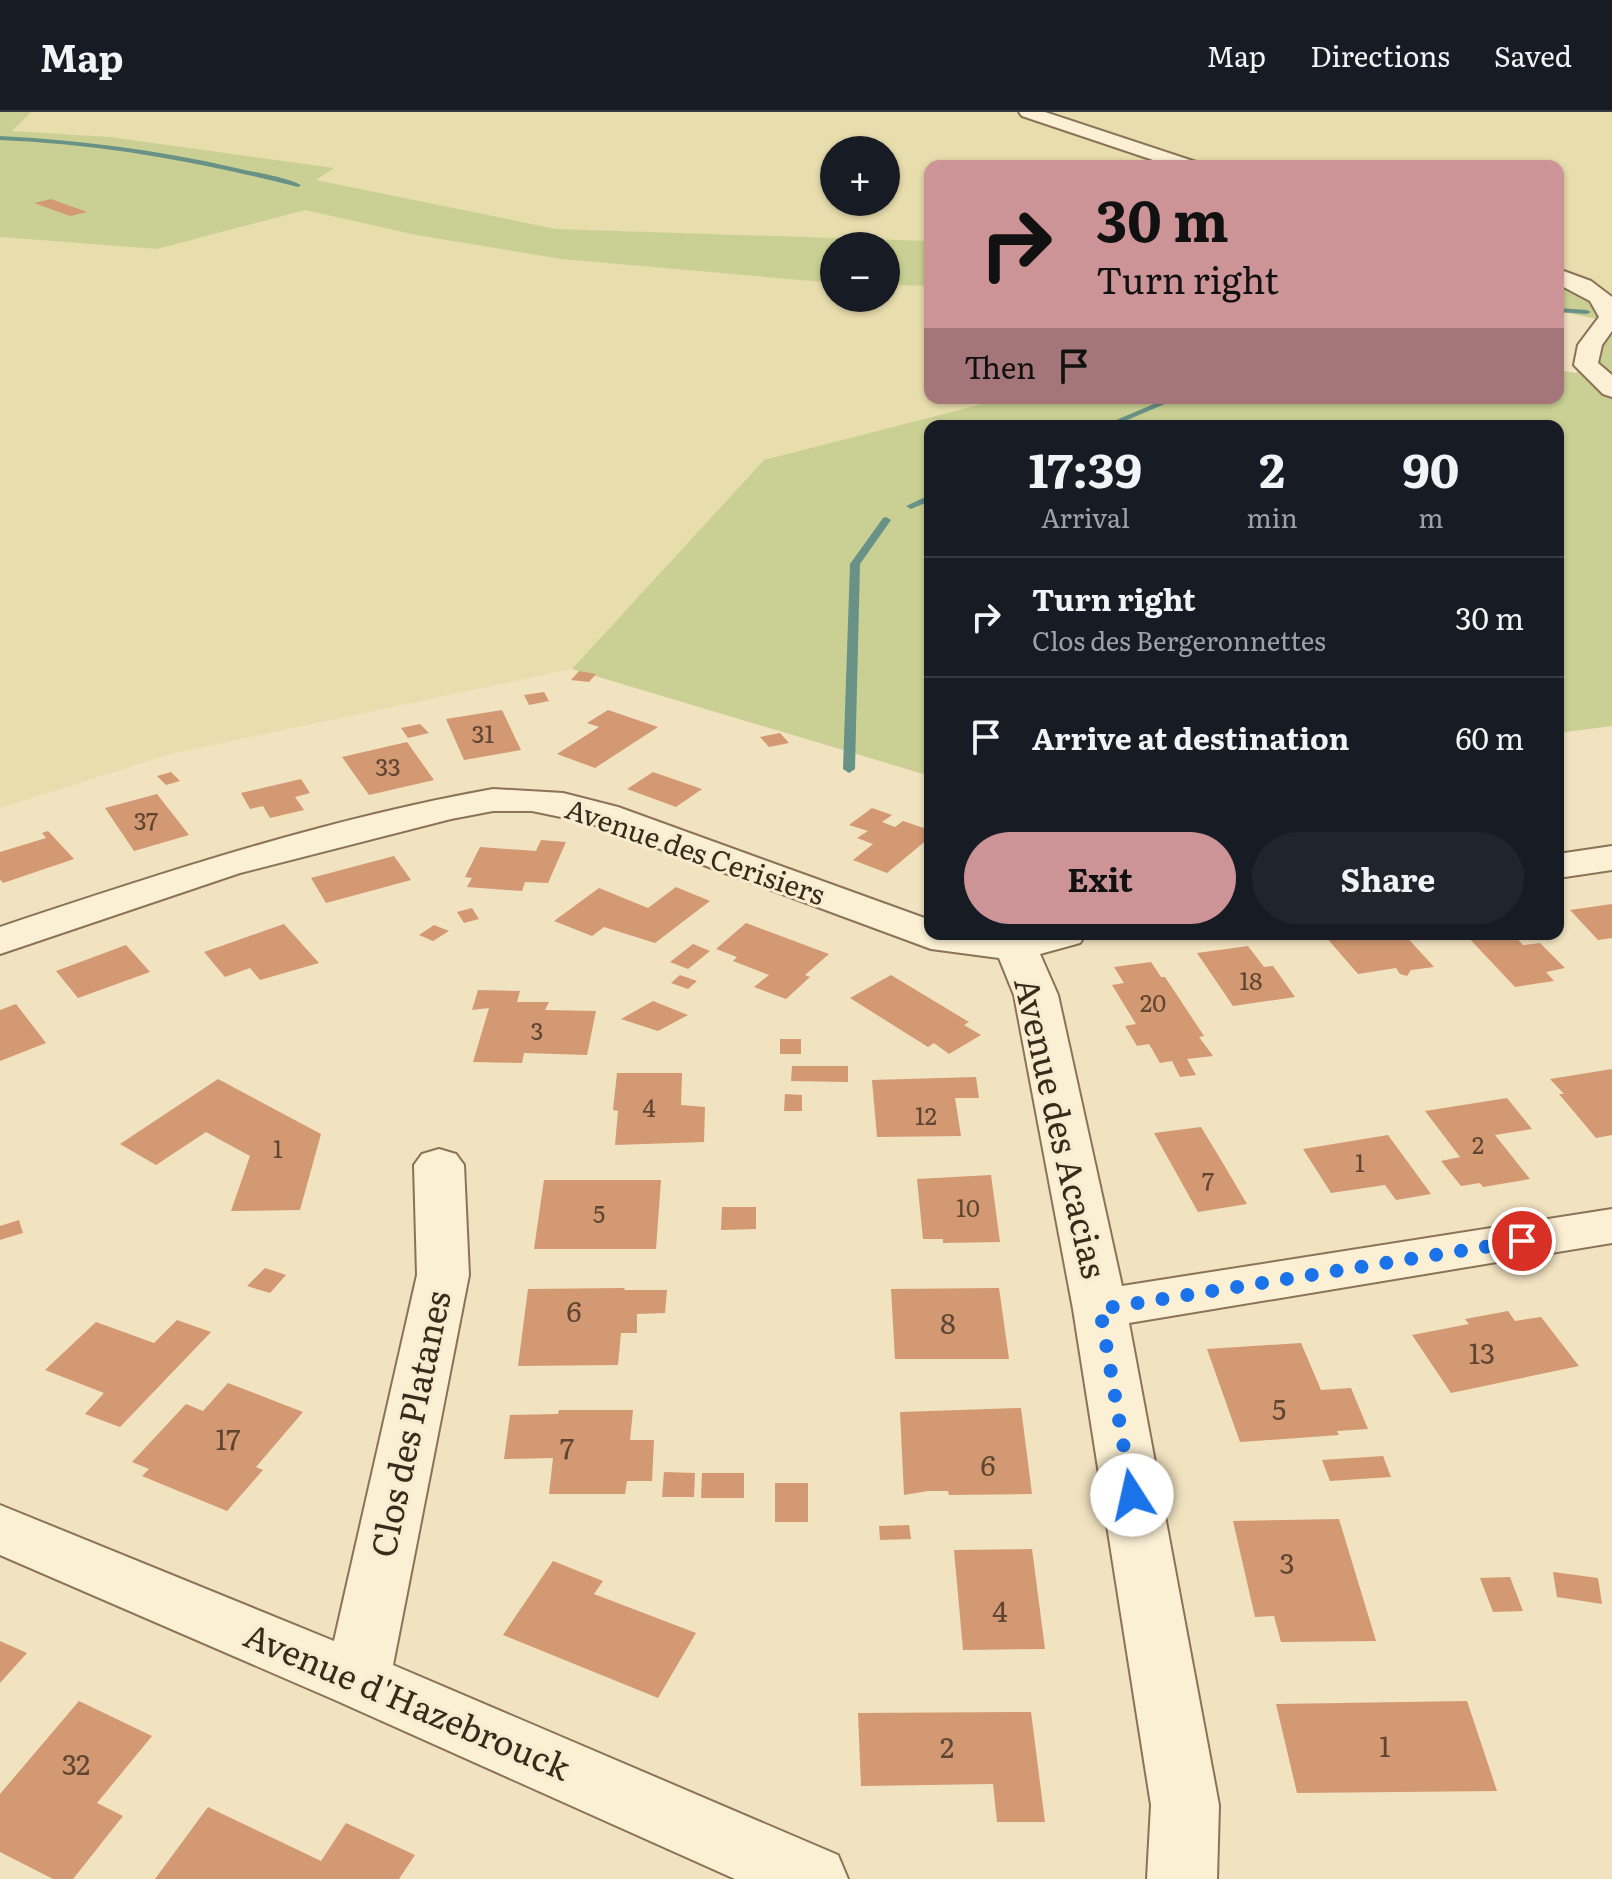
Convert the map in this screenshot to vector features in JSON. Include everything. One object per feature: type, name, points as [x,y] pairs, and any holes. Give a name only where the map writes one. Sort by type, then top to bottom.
[{"type":"street","points":[[1028,112],[1171,160]]},
{"type":"street","points":[[1564,278],[1601,298],[1611,313],[1611,318],[1585,357],[1586,365],[1612,389]]},
{"type":"street","name":"Avenue des Cerisiers","points":[[0,941],[226,865],[449,808],[493,800],[563,804],[604,815],[924,932]]},
{"type":"street","points":[[1564,865],[1612,858]]},
{"type":"street","name":"Avenue des Cerisiers","points":[[946,940],[1041,940]]},
{"type":"street","name":"Avenue des Acacias","points":[[1041,940],[1036,995],[1100,1309],[1185,1805],[1182,1879]]},
{"type":"street","name":"Clos des Platanes","points":[[358,1680],[443,1275],[439,1165]]},
{"type":"street","points":[[1100,1309],[1612,1226]]},
{"type":"street","name":"Avenue d'Hazebrouck","points":[[0,1529],[358,1680],[813,1879]]},
{"type":"shaded area","points":[[31,112],[1024,112],[1166,160],[924,160],[924,241],[900,240],[900,232],[820,232],[820,237],[556,229],[315,180],[333,169],[11,131]]},
{"type":"shaded area","points":[[1033,112],[1612,112],[1612,303],[1564,276],[1564,160],[1178,160]]},
{"type":"shaded area","points":[[305,210],[416,235],[561,259],[820,282],[820,312],[900,312],[900,285],[924,286],[924,404],[983,404],[764,460],[572,669],[170,754],[0,808],[0,237],[157,249]]},
{"type":"green space","points":[[0,112],[31,112],[12,131],[109,137],[334,168],[316,180],[556,229],[820,237],[820,282],[561,259],[416,235],[305,210],[157,249],[0,237]]},
{"type":"green space","points":[[900,240],[924,241],[924,286],[900,285]]},
{"type":"green space","points":[[1564,281],[1590,293],[1602,320],[1564,312]]},
{"type":"green space","points":[[1612,327],[1612,726],[1564,732],[1564,420],[924,420],[924,774],[572,669],[764,460],[983,404],[1564,404],[1564,371],[1576,373]]},
{"type":"building","points":[[51,199],[87,212],[70,216],[34,203]]},
{"type":"building","points":[[579,671],[596,674],[589,682],[571,680]]},
{"type":"building","points":[[544,692],[549,701],[529,705],[524,695]]},
{"type":"building","points":[[502,710],[521,750],[464,760],[446,719]]},
{"type":"building","points":[[608,710],[658,727],[595,768],[557,754],[599,727],[587,723]]},
{"type":"building","points":[[420,724],[429,733],[408,738],[401,728]]},
{"type":"building","points":[[780,733],[789,743],[769,747],[760,737]]},
{"type":"building","points":[[407,742],[434,780],[369,795],[342,757]]},
{"type":"building","points":[[171,772],[180,781],[166,785],[157,776]]},
{"type":"building","points":[[653,772],[702,789],[676,807],[627,789]]},
{"type":"building","points":[[301,779],[310,793],[295,797],[304,810],[270,818],[263,806],[250,809],[241,793]]},
{"type":"building","points":[[157,794],[189,835],[134,851],[105,808]]},
{"type":"building","points":[[872,808],[892,815],[882,822],[895,827],[903,821],[924,828],[924,842],[887,873],[853,860],[873,844],[857,838],[868,831],[849,825]]},
{"type":"building","points":[[48,831],[74,859],[3,883],[0,879],[0,852],[46,838],[42,833]]},
{"type":"building","points":[[541,840],[566,842],[548,883],[525,882],[522,891],[467,887],[472,878],[465,877],[480,847],[536,851]]},
{"type":"building","points":[[394,856],[411,880],[326,903],[311,878]]},
{"type":"building","points":[[676,887],[710,901],[655,943],[604,927],[592,936],[554,921],[599,888],[648,908]]},
{"type":"building","points":[[1612,904],[1612,938],[1598,940],[1570,910]]},
{"type":"building","points":[[472,908],[479,919],[464,923],[457,912]]},
{"type":"building","points":[[746,923],[829,954],[805,975],[810,977],[786,999],[754,987],[769,975],[733,961],[737,957],[716,949]]},
{"type":"building","points":[[284,924],[319,963],[260,980],[250,968],[225,977],[204,952]]},
{"type":"building","points":[[434,925],[449,931],[433,941],[419,935]]},
{"type":"building","points":[[1328,940],[1409,940],[1434,967],[1411,970],[1407,976],[1400,974],[1396,968],[1358,974]]},
{"type":"building","points":[[1471,940],[1518,940],[1523,945],[1540,943],[1565,968],[1546,972],[1554,981],[1515,987]]},
{"type":"building","points":[[693,944],[710,951],[688,969],[670,962]]},
{"type":"building","points":[[126,945],[150,972],[78,998],[56,971]]},
{"type":"building","points":[[1248,946],[1264,967],[1273,966],[1295,997],[1233,1006],[1197,953]]},
{"type":"building","points":[[1151,962],[1161,977],[1165,977],[1204,1036],[1199,1037],[1213,1056],[1187,1059],[1196,1075],[1180,1077],[1172,1061],[1160,1063],[1149,1044],[1137,1046],[1125,1026],[1136,1024],[1112,985],[1124,983],[1114,967]]},
{"type":"building","points":[[680,975],[697,981],[688,989],[671,983]]},
{"type":"building","points":[[891,975],[969,1022],[964,1025],[981,1035],[949,1054],[934,1043],[928,1047],[850,998]]},
{"type":"building","points":[[478,990],[520,991],[517,1002],[549,1002],[545,1010],[596,1011],[587,1055],[524,1053],[522,1063],[473,1062],[489,1008],[472,1010]]},
{"type":"building","points":[[653,1001],[688,1015],[658,1031],[621,1019]]},
{"type":"building","points":[[16,1004],[46,1043],[0,1061],[0,1010]]},
{"type":"building","points":[[780,1039],[801,1039],[801,1054],[780,1054]]},
{"type":"building","points":[[792,1066],[848,1066],[848,1082],[791,1081]]},
{"type":"building","points":[[1612,1069],[1612,1135],[1596,1138],[1550,1079]]},
{"type":"building","points":[[617,1073],[682,1073],[681,1105],[705,1107],[704,1142],[615,1145],[618,1111],[613,1110]]},
{"type":"building","points":[[976,1077],[979,1098],[955,1098],[961,1136],[877,1137],[872,1080]]},
{"type":"building","points":[[218,1079],[321,1134],[300,1210],[231,1211],[250,1156],[206,1132],[156,1165],[120,1144]]},
{"type":"building","points":[[785,1094],[802,1095],[802,1111],[784,1111]]},
{"type":"building","points":[[1507,1098],[1532,1129],[1495,1135],[1530,1179],[1483,1187],[1480,1183],[1461,1186],[1441,1161],[1460,1157],[1425,1111]]},
{"type":"building","points":[[1201,1127],[1247,1204],[1198,1212],[1154,1133]]},
{"type":"building","points":[[1388,1135],[1431,1194],[1396,1200],[1385,1185],[1331,1193],[1303,1149]]},
{"type":"building","points":[[991,1175],[1000,1242],[943,1243],[943,1239],[923,1239],[917,1179]]},
{"type":"building","points":[[544,1180],[661,1180],[656,1249],[534,1249]]},
{"type":"building","points":[[722,1207],[756,1207],[756,1229],[721,1230]]},
{"type":"building","points":[[19,1220],[23,1233],[0,1240],[0,1226]]},
{"type":"building","points":[[265,1268],[286,1275],[270,1293],[247,1286]]},
{"type":"building","points":[[999,1288],[1009,1359],[895,1359],[891,1289]]},
{"type":"building","points":[[528,1289],[667,1290],[665,1313],[637,1314],[637,1333],[621,1333],[618,1365],[518,1366]]},
{"type":"building","points":[[1508,1311],[1515,1321],[1541,1317],[1579,1366],[1451,1393],[1412,1335],[1469,1324],[1465,1319]]},
{"type":"building","points":[[177,1320],[211,1332],[120,1427],[85,1414],[104,1393],[45,1370],[96,1322],[154,1343]]},
{"type":"building","points":[[1301,1343],[1321,1390],[1351,1388],[1368,1429],[1337,1431],[1339,1435],[1240,1442],[1207,1349]]},
{"type":"building","points":[[228,1383],[303,1412],[256,1467],[263,1470],[227,1511],[142,1476],[149,1469],[132,1462],[186,1404],[203,1411]]},
{"type":"building","points":[[1021,1408],[1032,1494],[949,1495],[948,1491],[928,1491],[904,1495],[900,1412]]},
{"type":"building","points":[[559,1410],[633,1410],[630,1440],[654,1440],[652,1481],[627,1481],[625,1494],[549,1494],[553,1458],[504,1459],[510,1415],[558,1414]]},
{"type":"building","points":[[1383,1456],[1391,1477],[1330,1481],[1322,1460]]},
{"type":"building","points":[[664,1472],[695,1473],[694,1497],[662,1497]]},
{"type":"building","points":[[702,1473],[744,1473],[744,1498],[701,1498]]},
{"type":"building","points":[[775,1483],[808,1483],[808,1522],[775,1522]]},
{"type":"building","points":[[1339,1519],[1376,1641],[1281,1642],[1274,1616],[1255,1617],[1233,1521]]},
{"type":"building","points":[[909,1525],[911,1539],[880,1540],[879,1526]]},
{"type":"building","points":[[1032,1549],[1045,1649],[963,1650],[954,1550]]},
{"type":"building","points":[[553,1561],[603,1581],[594,1594],[696,1633],[658,1698],[503,1635]]},
{"type":"building","points":[[1553,1572],[1598,1578],[1602,1604],[1557,1597]]},
{"type":"building","points":[[1510,1577],[1523,1611],[1493,1612],[1480,1578]]},
{"type":"building","points":[[0,1641],[27,1653],[0,1683]]},
{"type":"building","points":[[79,1701],[152,1736],[97,1803],[123,1816],[73,1879],[53,1879],[0,1852],[0,1794]]},
{"type":"building","points":[[1467,1701],[1497,1791],[1297,1793],[1276,1704]]},
{"type":"building","points":[[1031,1712],[1045,1822],[997,1822],[993,1784],[861,1786],[858,1713]]},
{"type":"building","points":[[208,1807],[321,1861],[346,1823],[415,1855],[399,1879],[155,1879]]},
{"type":"waterway","points":[[0,138],[113,147],[225,167],[298,185]]},
{"type":"waterway","points":[[1564,310],[1587,312]]},
{"type":"waterway","points":[[1121,420],[1160,404]]},
{"type":"waterway","points":[[911,506],[924,501]]},
{"type":"waterway","points":[[849,769],[855,564],[886,520]]},
{"type":"route","points":[[1132,1495],[1100,1309],[1522,1241]]}]
